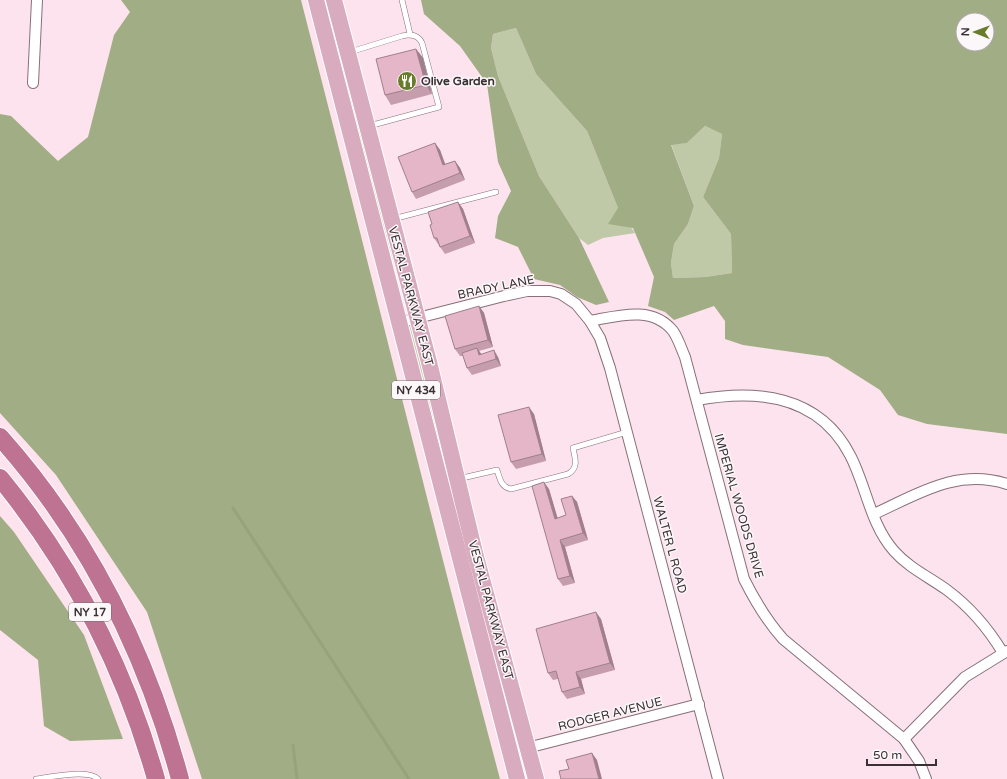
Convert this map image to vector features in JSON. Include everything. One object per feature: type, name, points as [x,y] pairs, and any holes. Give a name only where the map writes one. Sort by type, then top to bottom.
[{"type":"highway","name":"NY 17","points":[[0,437],[39,483],[81,546],[119,614],[135,648],[161,712],[180,779]]},
{"type":"highway","name":"NY 17","points":[[0,478],[35,523],[84,601],[117,669],[135,713],[151,761],[155,779]]},
{"type":"main road","name":"VESTAL PARKWAY EAST","points":[[316,0],[398,323],[517,779]]},
{"type":"main road","name":"VESTAL PARKWAY EAST","points":[[334,0],[536,779]]},
{"type":"street","points":[[33,83],[37,0]]},
{"type":"street","name":"BRADY LANE","points":[[398,323],[504,296],[540,290],[561,294],[576,304],[590,321]]},
{"type":"street","name":"IMPERIAL WOODS DRIVE","points":[[590,321],[619,315],[644,314],[658,319],[674,332],[685,356],[744,578],[758,606],[769,623],[783,639],[904,740],[919,761],[926,779]]},
{"type":"street","name":"WALTER L ROAD","points":[[590,321],[600,338],[610,368],[718,779]]},
{"type":"street","points":[[697,400],[725,396],[754,395],[781,400],[816,416],[828,424],[850,455],[874,514],[887,541],[894,551],[910,567],[960,600],[985,626],[1005,652],[965,677],[953,687],[904,740]]},
{"type":"street","points":[[874,514],[941,484],[962,479],[982,478],[1007,484]]},
{"type":"street","name":"RODGER AVENUE","points":[[527,748],[699,704]]},
{"type":"lane","points":[[402,0],[410,34]]},
{"type":"lane","points":[[347,53],[410,34],[421,39],[439,107],[366,127]]},
{"type":"lane","points":[[390,220],[496,192]]},
{"type":"lane","points":[[458,480],[497,470],[501,484],[506,488],[511,489],[568,474],[573,471],[576,462],[573,448],[627,432]]},
{"type":"lane","points":[[36,779],[83,774],[95,776],[98,779]]},
{"type":"green space","points":[[121,0],[301,0],[449,585],[500,779],[202,779],[147,612],[56,475],[0,413],[0,114],[11,116],[58,161],[88,137],[114,35],[130,12]]},
{"type":"green space","points":[[322,0],[328,0],[405,302],[357,135]]},
{"type":"green space","points":[[421,0],[1007,0],[1007,434],[927,424],[898,415],[880,390],[828,357],[743,345],[725,339],[725,321],[714,306],[674,320],[665,312],[648,306],[654,277],[633,228],[608,224],[618,208],[587,131],[536,74],[516,28],[493,34],[491,48],[498,76],[539,176],[579,238],[609,302],[596,305],[577,297],[560,285],[534,279],[518,247],[495,238],[498,216],[511,191],[498,162],[487,84],[460,46],[424,14]],"holes":[[[705,126],[722,134],[719,158],[703,197],[731,234],[732,273],[705,277],[673,278],[671,263],[674,244],[688,224],[694,206],[671,145],[687,143]]]},
{"type":"green space","points":[[516,28],[536,74],[587,131],[618,208],[635,233],[603,238],[588,245],[579,238],[539,176],[498,76],[491,48],[493,34]]},
{"type":"green space","points":[[705,126],[722,134],[719,158],[703,197],[731,234],[732,273],[705,277],[673,278],[671,263],[674,244],[688,224],[694,206],[671,144],[687,143]]},
{"type":"green space","points":[[411,324],[473,568],[459,537],[405,327]]},
{"type":"green space","points":[[0,516],[14,532],[84,635],[123,739],[70,741],[44,726],[38,660],[0,630]]},
{"type":"building","name":"Olive Garden","points":[[416,49],[426,85],[385,95],[376,59]]},
{"type":"building","points":[[435,143],[443,165],[455,161],[460,173],[412,192],[398,157]]},
{"type":"building","points":[[458,202],[470,236],[440,247],[437,238],[434,238],[428,212]]},
{"type":"building","points":[[479,306],[488,340],[455,349],[445,316]]},
{"type":"building","points":[[477,348],[479,355],[494,350],[496,359],[467,368],[462,353]]},
{"type":"building","points":[[529,407],[542,454],[511,462],[498,415]]},
{"type":"building","points":[[544,482],[555,519],[566,515],[561,499],[572,496],[583,533],[560,540],[570,576],[558,579],[532,486]]},
{"type":"building","points":[[596,612],[610,663],[576,672],[580,687],[562,692],[556,671],[548,673],[536,629]]},
{"type":"building","points":[[592,753],[599,779],[561,779],[559,771],[569,769],[566,760]]},
{"type":"waterway","points":[[233,508],[409,779]]},
{"type":"waterway","points":[[293,745],[297,779]]},
{"type":"place","name":"Olive Garden","points":[[407,81]]}]
